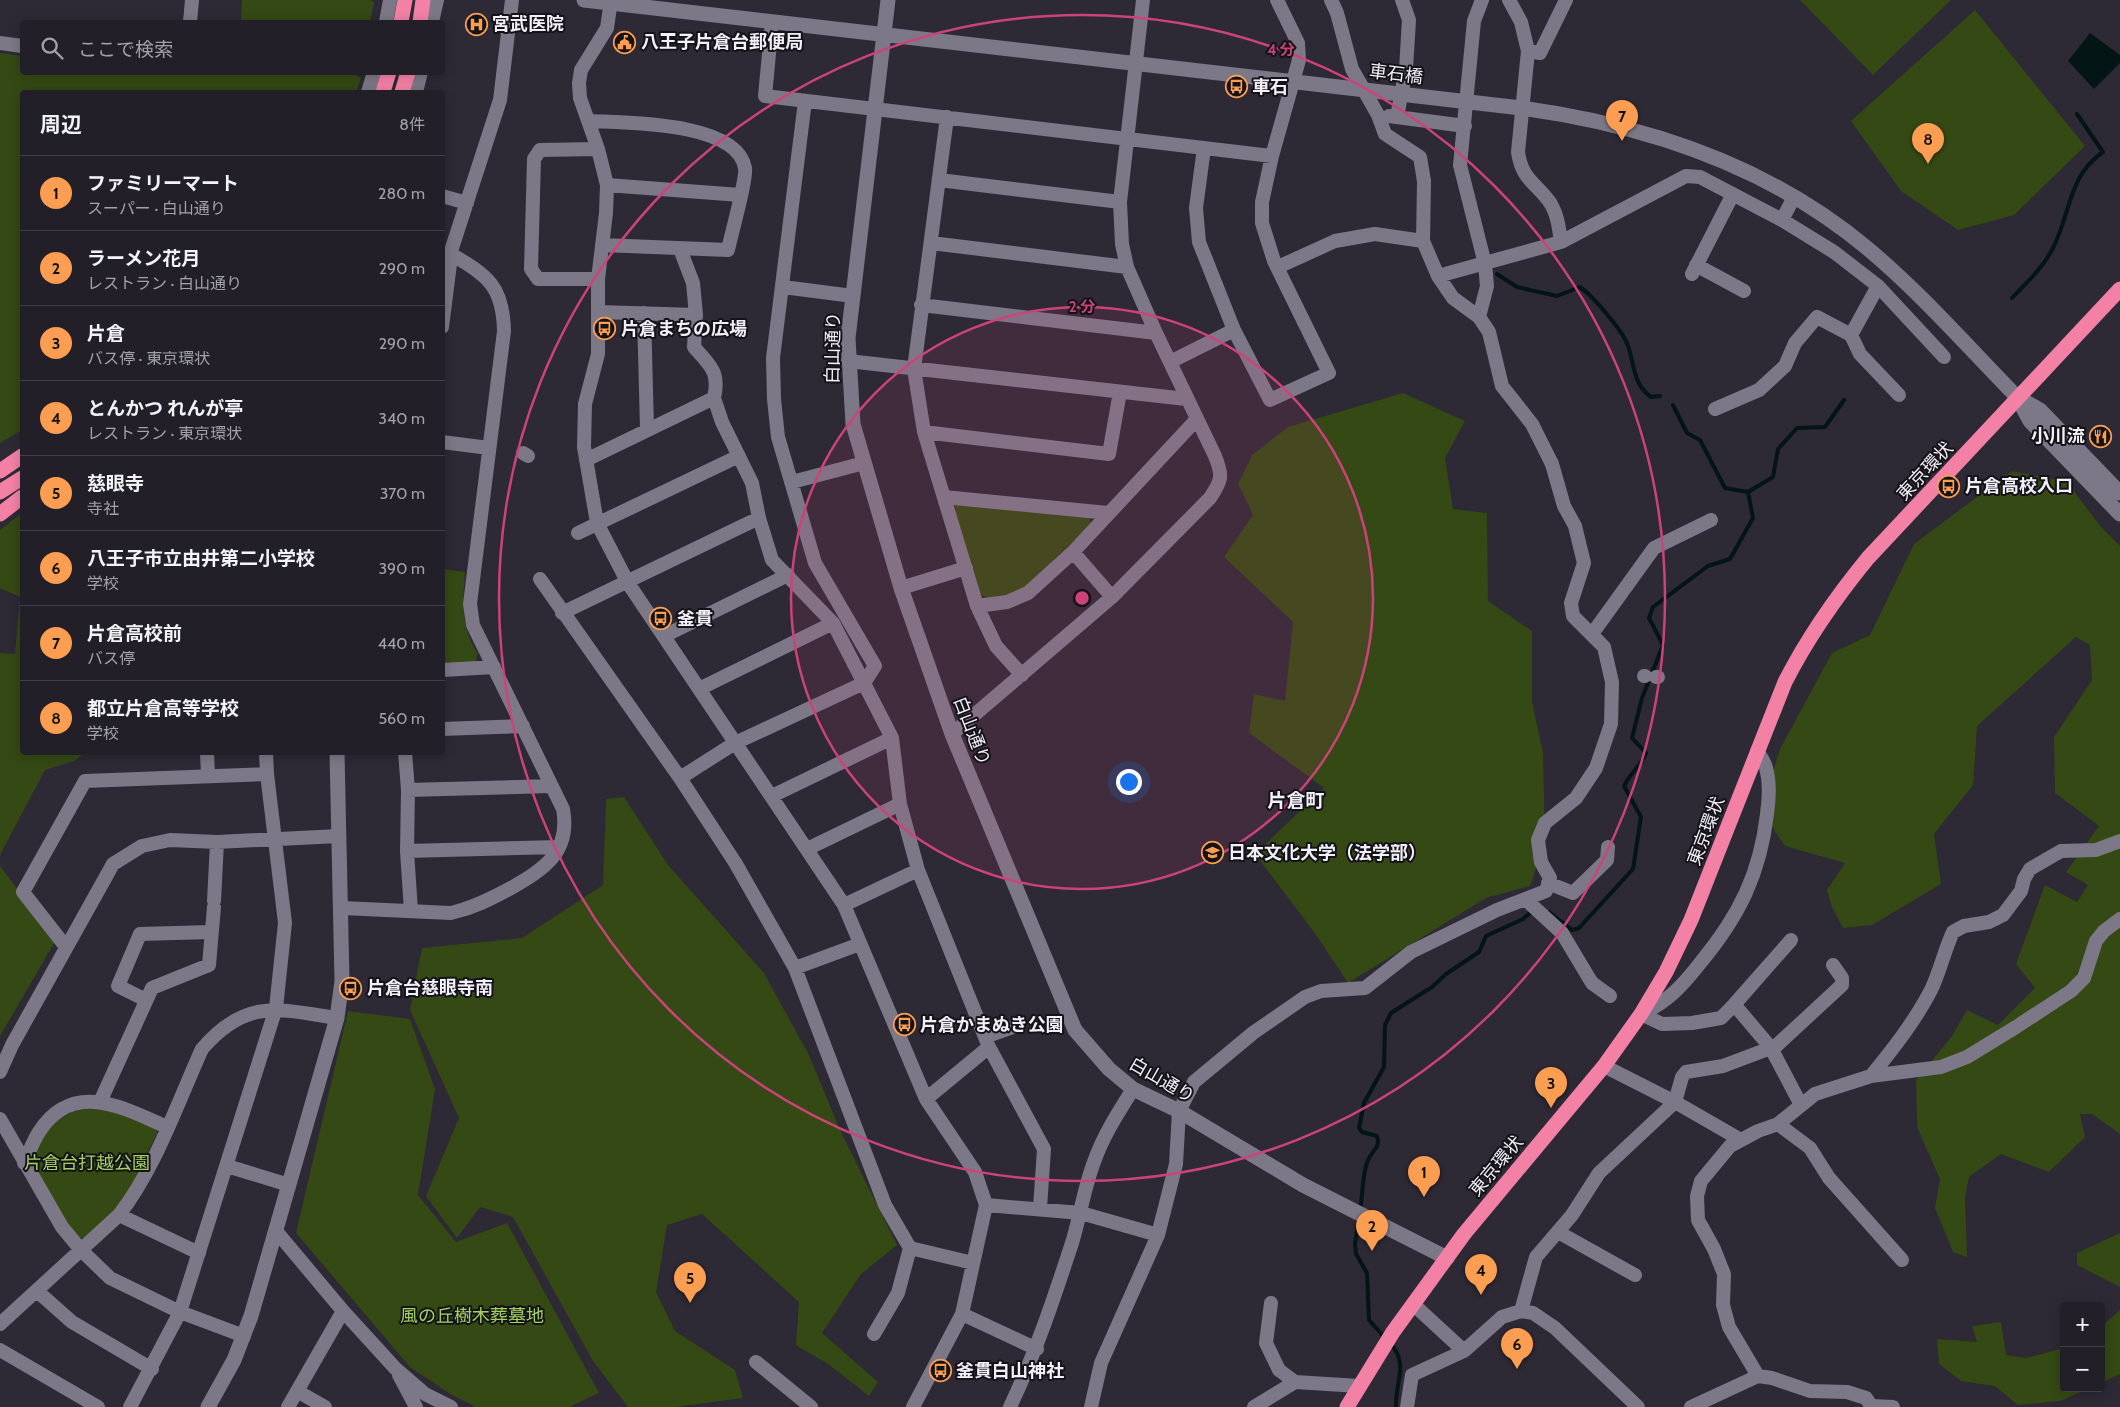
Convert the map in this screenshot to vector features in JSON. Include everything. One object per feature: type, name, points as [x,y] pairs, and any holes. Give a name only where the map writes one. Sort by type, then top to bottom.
[{"type":"highway","points":[[401,20],[405,0]]},
{"type":"highway","points":[[420,20],[423,0]]},
{"type":"highway","points":[[384,90],[388,75]]},
{"type":"highway","points":[[403,90],[407,75]]},
{"type":"highway","name":"東京環状","points":[[1348,1407],[1383,1347],[1446,1258],[1604,1066],[1641,1014],[1684,937],[1789,675],[1803,646],[1836,597],[1868,558],[2120,289]]},
{"type":"highway","points":[[0,470],[20,457]]},
{"type":"highway","points":[[0,492],[20,479]]},
{"type":"highway","points":[[0,514],[20,499]]},
{"type":"street","points":[[190,20],[192,0]]},
{"type":"street","points":[[386,20],[390,0]]},
{"type":"street","points":[[432,20],[437,0]]},
{"type":"street","points":[[445,305],[452,254],[500,100],[512,0]]},
{"type":"street","name":"車石橋","points":[[584,0],[1521,108],[1585,119],[1668,139],[1707,154],[1794,197],[1832,221],[1896,274],[2017,397]]},
{"type":"street","name":"白山通り","points":[[888,0],[848,338],[852,424],[901,588],[952,734],[1075,1030],[1109,1069],[1133,1089],[1179,1111],[1303,1184],[1446,1258]]},
{"type":"street","points":[[952,734],[1112,597],[1210,498],[1220,484],[1221,471],[1186,399],[1127,267],[1120,220],[1120,202],[1144,0]]},
{"type":"street","points":[[1204,148],[1196,208],[1199,242],[1234,330],[1270,400],[1329,373],[1278,267],[1262,223],[1262,202],[1272,156],[1300,82],[1298,43],[1277,0]]},
{"type":"street","points":[[1091,1407],[1101,1363],[1158,1235],[1176,1164],[1179,1111],[1194,1082],[1253,1033],[1305,997],[1321,991],[1365,988],[1411,952],[1497,910],[1546,891],[1550,878],[1541,862],[1538,840],[1545,822],[1576,798],[1596,768],[1611,724],[1610,673],[1604,647],[1573,616],[1571,602],[1584,563],[1575,526],[1564,506],[1552,464],[1532,424],[1502,386],[1489,332],[1479,317],[1453,298],[1438,276],[1423,241],[1424,180],[1420,157],[1385,134],[1378,115],[1352,70],[1337,13],[1331,0]]},
{"type":"street","points":[[1397,117],[1406,69],[1409,20],[1402,0]]},
{"type":"street","points":[[1479,317],[1486,286],[1486,264],[1460,165],[1474,20],[1482,0]]},
{"type":"street","points":[[1509,0],[1521,22],[1528,52],[1521,108],[1519,162],[1532,185],[1550,203],[1558,218],[1561,242]]},
{"type":"street","points":[[1528,52],[1540,53],[1566,0]]},
{"type":"street","points":[[611,2],[607,28],[581,70],[580,98],[598,149],[607,185],[606,213],[598,279],[598,354],[584,404],[586,460],[597,524],[628,583],[844,905],[926,1099],[975,1172],[986,1205],[962,1314],[913,1407]]},
{"type":"street","points":[[772,22],[765,96],[1272,156]]},
{"type":"street","points":[[0,43],[20,46]]},
{"type":"street","points":[[369,90],[373,75]]},
{"type":"street","points":[[416,90],[420,75]]},
{"type":"street","points":[[680,778],[734,743],[864,683],[875,666],[815,563],[778,437],[774,399],[773,358],[806,101]]},
{"type":"street","points":[[1378,115],[1465,126]]},
{"type":"street","points":[[947,117],[914,369],[918,407],[977,606],[996,646],[1022,674]]},
{"type":"street","points":[[588,121],[676,126],[709,134],[736,152],[744,168],[728,250],[602,245]]},
{"type":"street","points":[[598,149],[540,150],[534,159],[531,269],[538,279],[598,279]]},
{"type":"street","points":[[1438,276],[1561,242],[1686,176],[1700,177],[1782,220],[1834,252],[1878,286],[1944,357]]},
{"type":"street","points":[[939,180],[1120,202]]},
{"type":"street","points":[[607,185],[740,196]]},
{"type":"street","points":[[1733,194],[1694,269],[1744,291]]},
{"type":"street","points":[[445,197],[467,204]]},
{"type":"street","points":[[1782,220],[1794,197]]},
{"type":"street","points":[[1278,267],[1336,241],[1375,234],[1423,241]]},
{"type":"street","points":[[931,242],[1127,267]]},
{"type":"street","points":[[680,249],[693,283],[696,315],[694,347],[714,371],[717,382],[714,398],[752,482],[759,518],[772,560],[788,574],[833,623],[892,738],[900,804],[918,870],[987,1042],[1044,1149],[1040,1208]]},
{"type":"street","points":[[342,908],[451,913],[485,903],[541,870],[559,847],[565,829],[563,809],[473,625],[470,604],[504,331],[504,312],[491,282],[482,272],[452,254]]},
{"type":"street","points":[[1852,335],[1878,286]]},
{"type":"street","points":[[783,287],[853,296]]},
{"type":"street","points":[[921,305],[1156,333]]},
{"type":"street","points":[[598,312],[696,315]]},
{"type":"street","points":[[644,314],[647,429]]},
{"type":"street","points":[[1715,409],[1759,390],[1785,366],[1795,343],[1817,317],[1852,335],[1860,354],[1899,395]]},
{"type":"street","points":[[1170,362],[1234,330]]},
{"type":"street","points":[[848,361],[1186,399]]},
{"type":"street","points":[[924,432],[1109,454],[1120,392]]},
{"type":"street","points":[[2017,397],[2040,410],[2120,493]]},
{"type":"street","points":[[2017,397],[2030,421],[2120,514]]},
{"type":"street","points":[[586,460],[714,398]]},
{"type":"street","points":[[977,606],[1007,602],[1028,593],[1073,552],[1197,419]]},
{"type":"street","points":[[445,442],[489,448]]},
{"type":"street","points":[[578,533],[739,456]]},
{"type":"street","points":[[792,482],[864,463]]},
{"type":"street","points":[[944,496],[1108,513]]},
{"type":"street","points":[[562,612],[628,583],[759,518]]},
{"type":"street","points":[[1592,634],[1654,548],[1710,520]]},
{"type":"street","points":[[1073,552],[1112,597]]},
{"type":"street","points":[[901,588],[966,568]]},
{"type":"street","points":[[664,636],[788,574]]},
{"type":"street","points":[[540,579],[680,778],[736,864],[794,968],[886,1205],[910,1248],[898,1293],[874,1334]]},
{"type":"street","points":[[699,689],[833,623]]},
{"type":"street","points":[[445,670],[494,667]]},
{"type":"street","points":[[445,729],[523,726]]},
{"type":"street","points":[[772,796],[892,738]]},
{"type":"street","points":[[1641,1014],[1660,1006],[1684,983],[1724,934],[1744,900],[1763,846],[1768,800],[1766,768],[1757,751]]},
{"type":"street","points":[[207,755],[208,775]]},
{"type":"street","points":[[130,1407],[152,1369],[180,1312],[276,1008],[284,923],[266,755]]},
{"type":"street","points":[[208,1407],[234,1360],[244,1336],[337,1018],[342,981],[342,908],[337,755]]},
{"type":"street","points":[[405,755],[408,790],[407,851],[412,911]]},
{"type":"street","points":[[66,947],[24,892],[85,781],[267,774]]},
{"type":"street","points":[[408,790],[552,786]]},
{"type":"street","points":[[807,849],[900,804]]},
{"type":"street","points":[[0,1072],[12,1046],[113,864],[127,854],[142,846],[170,840],[217,842],[339,836]]},
{"type":"street","points":[[1871,1076],[1895,1047],[1922,1005],[1931,989],[1953,932],[1964,926],[1989,922],[2003,915],[2021,891],[2024,878],[2030,869],[2061,851],[2096,850],[2120,841]]},
{"type":"street","points":[[100,1102],[152,988],[209,965],[217,842]]},
{"type":"street","points":[[407,851],[559,847]]},
{"type":"street","points":[[1548,883],[1573,893],[1606,860],[1608,847]]},
{"type":"street","points":[[844,905],[918,870]]},
{"type":"street","points":[[1525,899],[1562,933],[1592,983],[1610,996]]},
{"type":"street","points":[[1758,1376],[1729,1327],[1723,1306],[1724,1274],[1714,1249],[1698,1220],[1697,1196],[1701,1181],[1730,1146],[1778,1124],[1815,1094],[1871,1076],[1942,1067],[1968,1057],[2008,1032],[2071,991],[2084,978],[2096,941],[2104,931],[2120,919]]},
{"type":"street","points":[[146,1000],[118,986],[140,934],[211,932]]},
{"type":"street","points":[[1641,1014],[1662,1024],[1692,1023],[1721,1018],[1791,940]]},
{"type":"street","points":[[794,968],[860,944]]},
{"type":"street","points":[[1522,1311],[1536,1257],[1572,1216],[1598,1173],[1675,1102],[1682,1077],[1686,1072],[1723,1066],[1776,1046],[1842,985],[1842,978],[1833,965]]},
{"type":"street","points":[[1732,1007],[1738,1009],[1771,1048],[1801,1105]]},
{"type":"street","points":[[0,1324],[120,1215],[145,1176],[202,1050],[215,1034],[229,1024],[253,1012],[276,1008],[337,1018]]},
{"type":"street","points":[[926,1099],[987,1042],[1013,1027]]},
{"type":"street","points":[[1604,1066],[1675,1102],[1741,1140]]},
{"type":"street","points":[[1010,1407],[1037,1350],[1081,1213],[1093,1164],[1105,1134],[1133,1089]]},
{"type":"street","points":[[24,1163],[38,1132],[49,1118],[73,1104],[114,1103],[167,1127]]},
{"type":"street","points":[[0,1119],[62,1227],[81,1250],[110,1278],[180,1312],[244,1336]]},
{"type":"street","points":[[1778,1124],[1810,1148],[1829,1178],[1902,1260]]},
{"type":"street","points":[[227,1166],[289,1184]]},
{"type":"street","points":[[986,1205],[1040,1208],[1081,1213],[1158,1235]]},
{"type":"street","points":[[120,1215],[199,1253]]},
{"type":"street","points":[[276,1231],[343,1311],[395,1368],[425,1394],[451,1407]]},
{"type":"street","points":[[1558,1232],[1635,1275]]},
{"type":"street","points":[[910,1248],[973,1263]]},
{"type":"street","points":[[37,1291],[72,1322],[152,1369]]},
{"type":"street","points":[[1271,1303],[1266,1342],[1279,1370],[1295,1382],[1359,1386]]},
{"type":"street","points":[[1413,1304],[1464,1351]]},
{"type":"street","points":[[288,1407],[343,1311]]},
{"type":"street","points":[[1407,1407],[1412,1375],[1464,1351],[1502,1317],[1522,1311],[1534,1313],[1554,1328],[1638,1407]]},
{"type":"street","points":[[962,1314],[1037,1350]]},
{"type":"street","points":[[0,1350],[98,1407]]},
{"type":"street","points":[[756,1362],[811,1407]]},
{"type":"street","points":[[395,1368],[416,1407]]},
{"type":"street","points":[[1691,1407],[1758,1376],[1772,1378],[1810,1391],[1847,1392],[1866,1398],[1872,1406],[1893,1407]]},
{"type":"street","points":[[1254,1407],[1295,1382]]},
{"type":"street","points":[[297,1391],[325,1407]]},
{"type":"green space","points":[[242,0],[371,0],[374,3],[370,20],[241,20]]},
{"type":"green space","points":[[1800,0],[1951,0],[1873,75]]},
{"type":"green space","points":[[1975,10],[2085,146],[2014,215],[1958,230],[1901,191],[1851,121]]},
{"type":"green space","points":[[0,53],[20,56],[20,75],[357,75],[361,78],[357,90],[20,90],[20,431],[0,443]]},
{"type":"green space","points":[[1403,393],[1465,421],[1445,458],[1453,509],[1487,513],[1488,601],[1532,631],[1532,702],[1543,753],[1545,841],[1530,886],[1486,898],[1348,983],[1314,932],[1255,854],[1324,788],[1249,733],[1254,694],[1285,701],[1293,622],[1224,557],[1253,515],[1238,484],[1252,455],[1288,427]]},
{"type":"green space","points":[[2012,471],[2067,482],[2101,527],[2120,546],[2120,1134],[2092,1114],[2080,1114],[2085,1137],[2049,1172],[2001,1154],[1969,1177],[1965,1196],[1967,1257],[1953,1252],[1935,1208],[1940,1179],[1917,1127],[1916,1080],[1952,1036],[1967,1010],[1998,1025],[2035,988],[2016,964],[2045,885],[2077,902],[2088,885],[2066,872],[2099,826],[2055,793],[2054,737],[2092,680],[2090,645],[2076,637],[1977,726],[1973,785],[1934,834],[1941,884],[1872,925],[1843,928],[1832,907],[1827,890],[1845,863],[1785,846],[1760,809],[1781,747],[1832,653],[1870,635],[1914,544]]},
{"type":"green space","points":[[955,502],[1089,517],[1091,524],[1022,590],[989,599],[980,594],[951,508]]},
{"type":"green space","points":[[20,515],[20,597],[0,588],[0,530]]},
{"type":"green space","points":[[445,569],[465,572],[464,614],[468,634],[478,654],[474,664],[445,665]]},
{"type":"green space","points":[[20,597],[20,755],[82,755],[74,761],[45,770],[0,855],[0,653],[15,654]]},
{"type":"green space","points":[[624,797],[668,865],[764,973],[809,1055],[840,1130],[897,1245],[861,1274],[822,1333],[878,1382],[869,1396],[828,1364],[796,1345],[799,1302],[702,1214],[667,1225],[656,1292],[675,1331],[735,1370],[743,1398],[675,1407],[628,1407],[593,1361],[513,1217],[480,1207],[457,1238],[426,1196],[459,1118],[410,1010],[422,948],[522,938],[603,885],[606,799]]},
{"type":"green space","points":[[0,866],[56,940],[0,1036]]},
{"type":"green space","name":"風の丘樹木葬墓地","points":[[348,1011],[410,1019],[435,1089],[418,1195],[456,1242],[507,1223],[599,1393],[569,1407],[476,1407],[452,1395],[410,1367],[296,1233]]},
{"type":"green space","name":"片倉台打越公園","points":[[98,1108],[114,1111],[155,1127],[157,1133],[128,1194],[113,1213],[84,1238],[80,1238],[61,1218],[29,1160],[42,1138],[55,1122],[73,1112]]},
{"type":"green space","points":[[2120,1233],[2120,1287],[2077,1265],[2077,1253]]},
{"type":"green space","points":[[2120,1310],[2120,1374],[2105,1381],[2105,1347],[2105,1323]]},
{"type":"green space","points":[[2001,1322],[2006,1355],[2026,1358],[2060,1349],[2060,1392],[2081,1392],[2060,1401],[2018,1405],[1995,1386],[1961,1381],[1939,1364],[1937,1339],[1977,1342],[1972,1326]]},
{"type":"shaded area","points":[[2090,33],[2120,55],[2120,63],[2094,89],[2068,61]]},
{"type":"waterway","points":[[2012,298],[2049,255],[2059,235],[2072,196],[2083,172],[2103,152],[2077,114]]},
{"type":"waterway","points":[[1497,274],[1517,287],[1557,296],[1580,287],[1598,304],[1623,335],[1640,385],[1651,397],[1660,396]]},
{"type":"waterway","points":[[1549,912],[1572,930],[1579,928],[1633,869],[1641,817],[1624,786],[1646,753],[1632,738],[1642,698],[1663,645],[1649,618],[1653,607],[1708,566],[1730,559],[1753,518],[1748,492],[1773,477],[1778,449],[1797,428],[1825,427],[1844,400]]},
{"type":"waterway","points":[[1673,405],[1687,433],[1700,440],[1725,488],[1748,492]]},
{"type":"waterway","points":[[1360,1211],[1366,1166],[1377,1146],[1378,1140],[1377,1136],[1362,1132],[1359,1128],[1364,1103],[1384,1067],[1385,1025],[1391,1013],[1432,987],[1446,974],[1479,952],[1486,936],[1523,919],[1532,911]]},
{"type":"waterway","points":[[1359,1218],[1355,1244],[1356,1254],[1367,1273],[1369,1320],[1386,1339]]},
{"type":"waterway","points":[[1391,1344],[1399,1359],[1400,1367],[1396,1407]]},
{"type":"place","name":"宮武医院","points":[[476,24]]},
{"type":"place","name":"八王子片倉台郵便局","points":[[625,42]]},
{"type":"place","name":"車石","points":[[1236,87]]},
{"type":"place","name":"片倉高校前","points":[[1622,141]]},
{"type":"place","name":"都立片倉高等学校","points":[[1928,164]]},
{"type":"place","name":"片倉まちの広場","points":[[605,329]]},
{"type":"place","name":"小川流","points":[[2101,436]]},
{"type":"place","name":"片倉高校入口","points":[[1949,486]]},
{"type":"place","name":"釜貫","points":[[661,619]]},
{"type":"place","name":"日本文化大学（法学部）","points":[[1212,853]]},
{"type":"place","name":"片倉台慈眼寺南","points":[[351,988]]},
{"type":"place","name":"片倉かまぬき公園","points":[[904,1025]]},
{"type":"place","name":"片倉","points":[[1551,1108]]},
{"type":"place","name":"ファミリーマート","points":[[1424,1197]]},
{"type":"place","name":"ラーメン花月","points":[[1372,1251]]},
{"type":"place","name":"とんかつ れんが亭","points":[[1481,1295]]},
{"type":"place","name":"慈眼寺","points":[[690,1303]]},
{"type":"place","name":"八王子市立由井第二小学校","points":[[1517,1369]]},
{"type":"place","name":"釜貫白山神社","points":[[940,1371]]},
{"type":"district","name":"片倉町","points":[[1296,800]]}]
